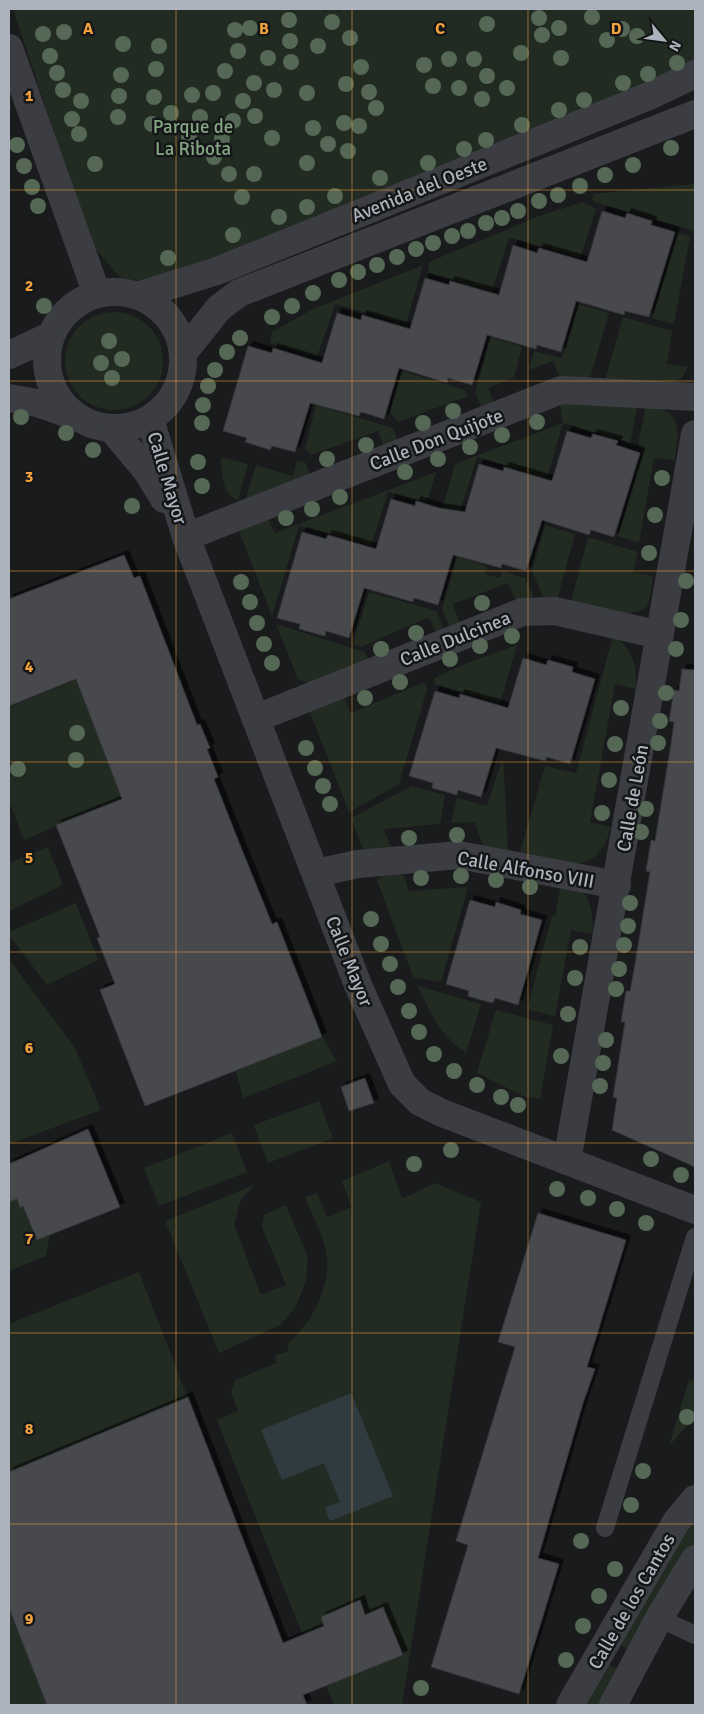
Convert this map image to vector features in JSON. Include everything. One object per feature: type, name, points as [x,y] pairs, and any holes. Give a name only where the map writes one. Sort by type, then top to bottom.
[{"type":"street","points":[[9,48],[97,294]]},
{"type":"street","name":"Avenida del Oeste","points":[[140,295],[212,273],[649,96],[695,74]]},
{"type":"street","name":"Avenida del Oeste","points":[[184,352],[219,308],[239,293],[695,114]]},
{"type":"street","points":[[9,398],[36,403],[94,425],[111,428],[131,426],[150,419],[165,407],[177,390],[183,372],[184,352],[179,334],[170,318],[156,304],[140,295],[119,291],[97,294],[76,304],[60,320],[50,336],[46,358],[48,375],[60,399],[78,418]]},
{"type":"street","points":[[9,355],[50,336]]},
{"type":"street","name":"Calle Don Quijote","points":[[186,537],[561,390],[695,397]]},
{"type":"street","name":"Calle Mayor","points":[[150,419],[186,537],[358,985],[402,1084],[420,1102],[435,1109],[695,1210]]},
{"type":"street","name":"Calle Mayor","points":[[111,428],[147,471],[186,537]]},
{"type":"street","name":"Calle de León","points":[[568,1161],[618,885],[695,434]]},
{"type":"street","name":"Calle Dulcinea","points":[[257,718],[522,612],[555,611],[660,635]]},
{"type":"street","name":"Calle Alfonso VIII","points":[[316,873],[358,864],[459,855],[618,885]]},
{"type":"street","name":"Calle de los Cantos","points":[[570,1705],[676,1522],[695,1500]]},
{"type":"street","name":"Calle de los Cantos","points":[[613,1705],[659,1618],[695,1559]]},
{"type":"lane","points":[[605,1528],[695,1237]]},
{"type":"lane","points":[[659,1618],[695,1634]]},
{"type":"green space","name":"Parque de La Ribota","points":[[13,9],[695,9],[695,62],[379,193],[153,283],[120,277],[91,244]]},
{"type":"green space","points":[[695,184],[695,231],[594,202],[592,199],[594,194]]},
{"type":"green space","points":[[583,202],[596,209],[580,258],[509,237],[492,292],[428,273],[429,262],[539,216]]},
{"type":"green space","points":[[678,233],[690,236],[674,324],[652,318]]},
{"type":"green space","points":[[423,265],[406,324],[335,304],[317,357],[270,343],[272,332],[313,309]]},
{"type":"green space","points":[[579,304],[609,313],[590,378],[560,378],[553,361],[529,370],[534,351],[562,358]]},
{"type":"green space","points":[[114,312],[133,316],[149,326],[159,342],[163,361],[159,380],[149,396],[133,406],[114,410],[95,406],[79,396],[69,380],[65,361],[69,342],[79,326],[95,316]]},
{"type":"green space","points":[[623,317],[672,331],[667,364],[688,367],[682,378],[676,381],[605,380]]},
{"type":"green space","points":[[491,337],[522,347],[514,377],[488,388],[495,405],[482,409],[475,392]]},
{"type":"green space","points":[[402,371],[465,390],[468,396],[398,422],[390,411]]},
{"type":"green space","points":[[559,400],[638,404],[630,443],[563,423]]},
{"type":"green space","points":[[316,405],[393,428],[398,441],[384,447],[378,431],[311,455],[305,449]]},
{"type":"green space","points":[[646,405],[667,411],[672,416],[676,423],[677,439],[675,460],[654,458],[639,543],[618,536],[645,447],[638,444]]},
{"type":"green space","points":[[563,423],[547,478],[477,457],[460,512],[443,507],[455,464]]},
{"type":"green space","points":[[221,457],[248,464],[238,500],[232,497],[225,488]]},
{"type":"green space","points":[[297,460],[306,463],[310,477],[245,501],[256,465],[293,476]]},
{"type":"green space","points":[[436,472],[427,502],[388,492],[371,546],[299,526],[272,616],[239,531],[266,516],[275,533]]},
{"type":"green space","points":[[545,525],[575,534],[557,600],[545,601],[532,571]]},
{"type":"green space","points":[[588,537],[638,552],[633,572],[653,576],[648,603],[642,609],[633,613],[612,612],[571,602]]},
{"type":"green space","points":[[457,557],[487,566],[485,574],[500,578],[502,571],[525,578],[536,601],[516,601],[508,583],[453,604],[460,624],[450,628],[442,609]]},
{"type":"green space","points":[[369,592],[437,611],[443,629],[436,632],[429,617],[361,647],[353,644]]},
{"type":"green space","points":[[276,624],[364,652],[370,662],[310,684],[298,679]]},
{"type":"green space","points":[[613,636],[630,652],[635,666],[636,689],[615,684],[590,822],[611,827],[605,844],[596,855],[587,861],[575,864],[549,860],[520,852],[545,766],[576,773]]},
{"type":"green space","points":[[517,645],[500,704],[434,684],[434,678],[467,663]]},
{"type":"green space","points":[[76,680],[122,798],[24,840],[9,801],[9,707]]},
{"type":"green space","points":[[425,682],[427,689],[399,784],[349,812],[308,707],[343,695],[351,713]]},
{"type":"green space","points":[[503,757],[508,851],[483,846],[475,822],[451,823],[457,798],[487,806]]},
{"type":"green space","points":[[412,786],[445,795],[440,824],[384,829],[391,847],[368,851],[363,849],[351,818]]},
{"type":"green space","points":[[48,847],[63,885],[9,911],[9,863]]},
{"type":"green space","points":[[402,871],[409,891],[468,887],[441,982],[413,977],[377,880],[384,874]]},
{"type":"green space","points":[[561,885],[577,888],[586,896],[591,908],[593,934],[571,930],[555,1016],[527,1009],[552,916],[555,916]]},
{"type":"green space","points":[[76,903],[98,960],[47,985],[9,935],[9,932]]},
{"type":"green space","points":[[9,959],[75,1048],[101,1110],[9,1144]]},
{"type":"green space","points":[[418,986],[481,1004],[466,1053],[449,1039],[437,1023]]},
{"type":"green space","points":[[496,1010],[553,1025],[540,1099],[525,1097],[477,1073]]},
{"type":"green space","points":[[322,1037],[337,1061],[243,1098],[236,1071]]},
{"type":"green space","points":[[319,1101],[333,1138],[268,1163],[254,1125]]},
{"type":"green space","points":[[232,1133],[247,1172],[159,1206],[144,1168]]},
{"type":"green space","points":[[389,1161],[402,1199],[435,1183],[481,1202],[402,1705],[334,1705],[306,1634],[303,1636],[217,1420],[238,1411],[231,1392],[235,1380],[277,1363],[275,1356],[289,1351],[287,1344],[311,1317],[322,1294],[327,1271],[326,1251],[305,1197],[317,1193],[327,1217],[351,1207],[342,1181]]},
{"type":"green space","points":[[252,1186],[241,1199],[234,1224],[261,1295],[286,1285],[262,1227],[264,1215],[286,1205],[308,1257],[306,1280],[296,1307],[280,1325],[219,1353],[165,1221]]},
{"type":"green space","points":[[17,1199],[20,1208],[23,1206],[50,1234],[46,1256],[9,1271],[9,1202]]},
{"type":"green space","points":[[139,1272],[307,1705],[9,1705],[9,1324]]},
{"type":"green space","points":[[689,1380],[695,1381],[695,1417],[669,1446]]},
{"type":"green space","points":[[695,1512],[695,1549],[633,1652],[616,1643]]},
{"type":"green space","points":[[606,1663],[624,1673],[607,1705],[583,1705]]},
{"type":"shaded area","points":[[351,1393],[393,1496],[330,1521],[325,1508],[340,1502],[324,1463],[282,1480],[261,1430]]},
{"type":"building","points":[[602,211],[625,218],[627,213],[652,221],[651,225],[675,232],[649,317],[625,311],[624,315],[576,301],[561,352],[537,345],[536,349],[487,335],[472,385],[448,378],[447,383],[399,368],[384,419],[361,412],[359,416],[310,403],[295,452],[272,446],[270,450],[245,442],[247,438],[223,431],[248,346],[272,353],[273,348],[322,363],[337,313],[361,320],[362,315],[410,329],[425,278],[449,285],[450,281],[499,295],[513,245],[537,253],[539,248],[587,262]]},
{"type":"building","points":[[567,431],[591,438],[593,434],[618,441],[616,445],[640,453],[614,537],[591,530],[589,535],[542,520],[526,571],[502,564],[501,568],[453,555],[438,605],[414,598],[413,602],[364,588],[349,638],[326,631],[325,636],[299,629],[300,624],[277,618],[302,532],[326,539],[328,535],[376,549],[391,499],[415,506],[416,501],[439,508],[465,512],[479,464],[503,471],[504,467],[552,481]]},
{"type":"building","points":[[124,555],[134,578],[140,576],[197,725],[200,724],[210,748],[207,749],[218,777],[214,779],[238,840],[272,924],[277,922],[322,1037],[145,1106],[100,990],[115,984],[97,938],[100,937],[56,825],[122,799],[76,679],[9,706],[9,599]]},
{"type":"building","points":[[523,658],[546,665],[548,660],[573,667],[572,672],[595,679],[570,764],[547,757],[545,761],[496,748],[481,797],[458,790],[457,795],[432,788],[433,783],[409,776],[435,691],[459,698],[460,694],[508,708]]},
{"type":"building","points":[[682,669],[695,670],[695,1167],[612,1130],[617,1098],[613,1097],[625,1022],[621,1022],[626,991],[630,991],[634,970],[650,872],[646,871],[651,840],[655,841],[671,744],[674,722],[669,721],[674,690],[679,691]]},
{"type":"building","points":[[470,900],[495,907],[496,902],[521,910],[520,914],[542,920],[518,1005],[495,998],[493,1003],[481,1000],[468,996],[469,991],[446,984]]},
{"type":"building","points":[[365,1078],[374,1103],[349,1111],[341,1087]]},
{"type":"building","points":[[88,1129],[120,1207],[37,1240],[23,1206],[20,1208],[17,1199],[9,1202],[9,1164]]},
{"type":"building","points":[[538,1213],[626,1240],[587,1367],[595,1369],[583,1403],[538,1558],[559,1564],[519,1694],[431,1667],[468,1545],[456,1541],[515,1347],[498,1342]]},
{"type":"building","points":[[188,1397],[283,1643],[324,1626],[321,1617],[360,1600],[365,1615],[383,1607],[403,1655],[303,1695],[307,1705],[47,1705],[9,1608],[9,1472]]}]
